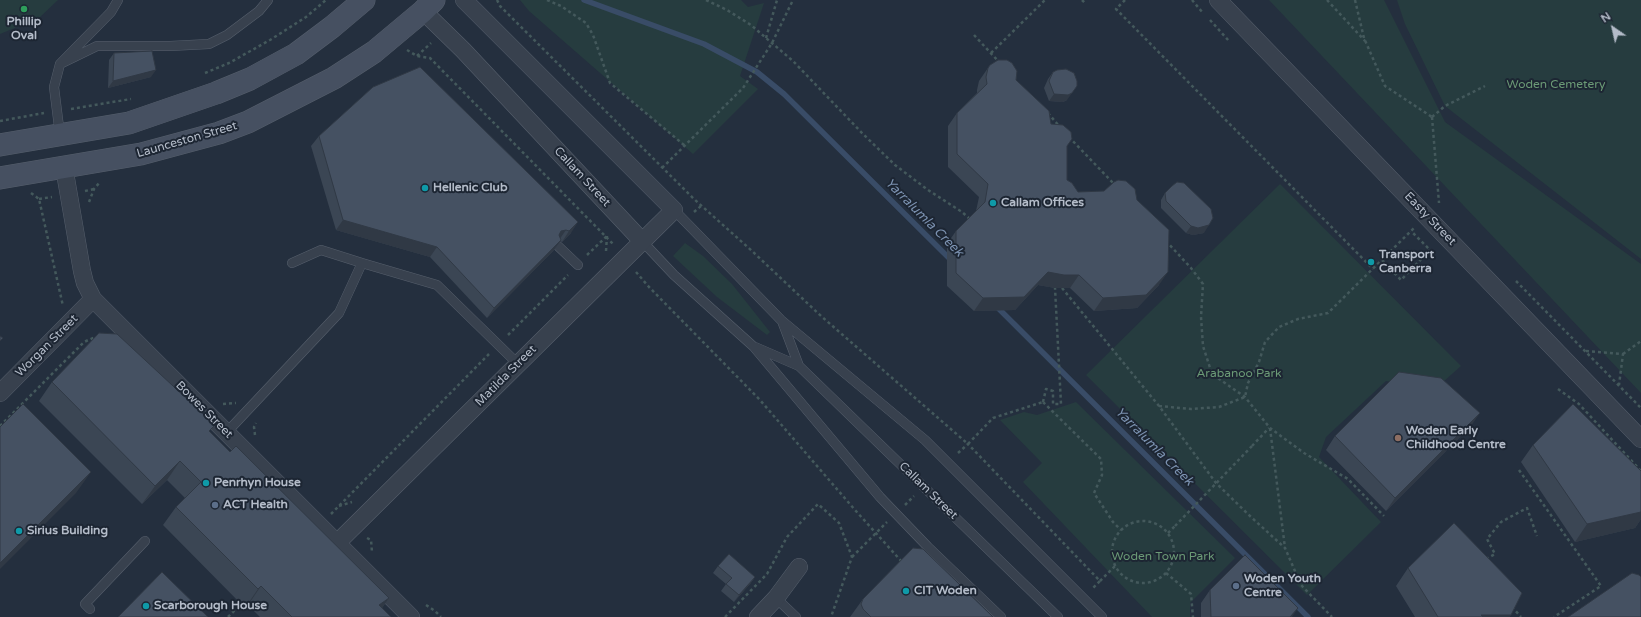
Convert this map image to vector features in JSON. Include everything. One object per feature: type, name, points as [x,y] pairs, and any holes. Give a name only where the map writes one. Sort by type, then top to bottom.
[{"type":"main road","points":[[0,145],[129,123],[216,93],[250,79],[296,54],[332,27],[364,0]]},
{"type":"main road","name":"Launceston Street","points":[[0,178],[141,154],[219,134],[248,122],[334,78],[374,52],[425,4]]},
{"type":"main road","points":[[60,135],[64,167]]},
{"type":"street","points":[[464,0],[674,210]]},
{"type":"street","name":"Easty Street","points":[[1218,0],[1641,439]]},
{"type":"street","name":"Callam Street","points":[[425,4],[463,50],[642,241]]},
{"type":"street","name":"Bowes Street","points":[[64,167],[82,271],[93,299],[411,617]]},
{"type":"street","name":"Matilda Street","points":[[337,543],[674,210]]},
{"type":"street","name":"Worgan Street","points":[[0,393],[93,299]]},
{"type":"street","points":[[758,617],[776,598],[799,567]]},
{"type":"lane","points":[[60,135],[54,87],[60,64],[111,12],[118,0]]},
{"type":"lane","points":[[60,64],[97,46],[170,46],[209,44],[227,35],[253,16],[268,0]]},
{"type":"lane","points":[[674,210],[781,320],[925,440],[1102,617]]},
{"type":"lane","name":"Callam Street","points":[[642,241],[674,275],[754,347]]},
{"type":"lane","points":[[558,246],[578,265]]},
{"type":"lane","points":[[292,263],[321,250],[437,285],[518,364]]},
{"type":"lane","points":[[227,432],[339,313],[362,263]]},
{"type":"lane","points":[[781,320],[799,366]]},
{"type":"lane","points":[[754,347],[799,366]]},
{"type":"lane","points":[[754,347],[880,497],[928,547],[1001,617]]},
{"type":"lane","name":"Callam Street","points":[[799,366],[1058,617]]},
{"type":"lane","points":[[90,609],[84,604],[145,541]]},
{"type":"lane","points":[[776,598],[796,617]]},
{"type":"path","points":[[200,76],[229,63],[270,40],[306,17],[326,0]]},
{"type":"path","points":[[497,0],[500,6],[662,168],[821,316],[968,444],[993,418],[1043,402]]},
{"type":"path","points":[[547,0],[560,6],[586,23],[593,35],[610,83],[684,145]]},
{"type":"path","points":[[706,0],[733,13],[751,25],[808,75],[863,134],[895,165],[928,190],[962,212],[973,222]]},
{"type":"path","points":[[766,38],[777,0]]},
{"type":"path","points":[[662,168],[743,88],[772,43],[793,0]]},
{"type":"path","points":[[991,53],[1045,0]]},
{"type":"path","points":[[1125,0],[1116,9],[1373,269]]},
{"type":"path","points":[[1327,0],[1366,42]]},
{"type":"path","points":[[1355,0],[1366,42],[1385,86],[1432,117]]},
{"type":"path","points":[[974,35],[1004,66]]},
{"type":"path","points":[[410,53],[417,56],[430,58],[607,236],[649,287],[760,400],[854,510],[905,565]]},
{"type":"path","points":[[1432,117],[1445,106],[1485,86]]},
{"type":"path","points":[[0,121],[136,98]]},
{"type":"path","points":[[1046,112],[1062,128]]},
{"type":"path","points":[[1432,117],[1439,203],[1445,208]]},
{"type":"path","points":[[1067,134],[1119,190]]},
{"type":"path","points":[[89,203],[94,189],[103,179]]},
{"type":"path","points":[[27,190],[39,199],[64,313]]},
{"type":"path","points":[[1246,397],[1248,383],[1259,362],[1265,342],[1279,327],[1298,319],[1328,313],[1411,231],[1430,250],[1401,280],[1382,260]]},
{"type":"path","points":[[329,515],[607,236]]},
{"type":"path","points":[[1166,240],[1203,284],[1200,317],[1202,346],[1212,374],[1246,397],[1270,428],[1304,453],[1348,479],[1384,516]]},
{"type":"path","points":[[1515,280],[1641,408]]},
{"type":"path","points":[[1043,402],[1046,390],[1053,391],[1054,404],[1061,404],[1055,288]]},
{"type":"path","points":[[1062,288],[1159,406],[1216,483],[1250,517],[1285,548]]},
{"type":"path","points":[[0,426],[84,342],[94,338],[99,344]]},
{"type":"path","points":[[1585,351],[1623,354],[1641,341]]},
{"type":"path","points":[[1619,385],[1623,354]]},
{"type":"path","points":[[1558,389],[1579,404],[1641,471]]},
{"type":"path","points":[[1159,406],[1191,409],[1219,407],[1246,397]]},
{"type":"path","points":[[1043,402],[1101,459],[1102,475],[1094,493],[1113,522],[1121,530]]},
{"type":"path","points":[[222,404],[241,403],[258,419],[254,427],[255,442]]},
{"type":"path","points":[[1168,533],[1270,428]]},
{"type":"path","points":[[1270,428],[1285,548],[1301,585],[1332,617]]},
{"type":"path","points":[[1519,470],[1601,586],[1554,617]]},
{"type":"path","points":[[725,617],[767,574],[786,537],[818,504],[839,523],[852,557],[831,617]]},
{"type":"path","points":[[1482,562],[1495,554],[1487,539],[1501,522],[1527,508],[1537,536]]},
{"type":"path","points":[[1151,521],[1168,533],[1172,540],[1174,558],[1166,574],[1158,579],[1148,583],[1138,583],[1129,580],[1121,574],[1115,566],[1112,556],[1112,547],[1115,537],[1130,523],[1151,521]]},
{"type":"path","points":[[1100,581],[1115,566]]},
{"type":"path","points":[[1166,574],[1192,594],[1193,617]]},
{"type":"path","points":[[228,617],[241,604]]},
{"type":"path","points":[[1510,606],[1521,617]]},
{"type":"green space","name":"Phillip Oval","points":[[0,0],[58,0],[39,18],[0,34]]},
{"type":"green space","points":[[520,0],[741,0],[748,7],[764,3],[740,76],[758,89],[693,154],[529,11]]},
{"type":"green space","points":[[1269,0],[1384,0],[1445,122],[1641,264],[1641,393]]},
{"type":"green space","name":"Woden Cemetery","points":[[1397,0],[1641,0],[1641,259],[1445,106],[1405,24]]},
{"type":"green space","name":"Arabanoo Park","points":[[1280,184],[1461,366],[1434,390],[1386,381],[1326,437],[1319,457],[1381,522],[1307,595],[1086,375]]},
{"type":"green space","points":[[685,243],[703,256],[732,284],[770,332],[767,335],[717,297],[673,256]]},
{"type":"green space","name":"Woden Town Park","points":[[1076,402],[1235,558],[1190,603],[1190,617],[1152,617],[1023,482],[1042,463],[1000,420],[1024,412],[1037,415]]},
{"type":"building","points":[[152,51],[156,70],[113,81],[114,53]]},
{"type":"building","name":"Callam Offices","points":[[998,60],[1007,60],[1012,63],[1017,71],[1016,80],[1049,111],[1051,124],[1063,125],[1071,132],[1072,139],[1067,146],[1067,180],[1072,183],[1078,192],[1104,191],[1118,180],[1126,181],[1135,189],[1137,200],[1169,230],[1168,272],[1146,295],[1103,298],[1079,275],[1064,275],[1048,272],[1024,297],[983,298],[956,273],[956,231],[985,202],[988,184],[957,154],[957,113],[987,84],[986,77],[988,68]]},
{"type":"building","name":"Hellenic Club","points":[[420,67],[578,222],[569,231],[561,231],[559,235],[561,240],[494,308],[437,247],[343,220],[319,136],[373,87]]},
{"type":"building","points":[[1066,69],[1074,73],[1077,86],[1072,93],[1068,95],[1054,94],[1049,81],[1053,72]]},
{"type":"building","points":[[1177,182],[1184,183],[1211,209],[1213,218],[1209,225],[1198,228],[1191,226],[1166,201],[1165,193]]},
{"type":"building","name":"Penrhyn House","points":[[99,333],[117,334],[215,425],[209,431],[230,452],[236,446],[389,598],[379,605],[391,617],[292,617],[261,586],[258,589],[176,507],[201,482],[180,461],[155,486],[52,382]]},
{"type":"building","name":"Woden Early Childhood Centre","points":[[1399,372],[1441,378],[1480,413],[1395,498],[1335,436]]},
{"type":"building","name":"Sirius Building","points":[[23,404],[91,472],[0,563],[0,427]]},
{"type":"building","points":[[1573,404],[1641,471],[1641,512],[1587,524],[1533,445]]},
{"type":"building","points":[[1454,523],[1522,593],[1511,615],[1481,615],[1483,617],[1438,617],[1408,568]]},
{"type":"building","points":[[913,548],[923,549],[993,617],[871,617],[863,609],[861,604],[863,599]]},
{"type":"building","points":[[729,554],[755,577],[739,595],[726,584],[732,578],[718,566]]},
{"type":"building","name":"Woden Youth Centre","points":[[1245,555],[1298,608],[1290,617],[1211,617],[1210,590]]},
{"type":"building","points":[[162,572],[208,617],[118,617]]},
{"type":"building","points":[[1632,573],[1641,577],[1641,617],[1568,617]]},
{"type":"waterway","name":"Yarralumla Creek","points":[[584,0],[704,44],[757,72],[784,94],[953,262]]},
{"type":"waterway","name":"Yarralumla Creek","points":[[995,305],[1308,617]]},
{"type":"place","name":"Phillip Oval","points":[[24,9]]},
{"type":"place","name":"Hellenic Club","points":[[425,188]]},
{"type":"place","name":"Callam Offices","points":[[993,203]]},
{"type":"place","name":"Transport Canberra","points":[[1371,262]]},
{"type":"place","name":"Woden Early Childhood Centre","points":[[1398,438]]},
{"type":"place","name":"Penrhyn House","points":[[206,483]]},
{"type":"place","name":"ACT Health","points":[[215,505]]},
{"type":"place","name":"Sirius Building","points":[[19,531]]},
{"type":"place","name":"Woden Youth Centre","points":[[1236,586]]},
{"type":"place","name":"CIT Woden","points":[[906,591]]},
{"type":"place","name":"Scarborough House","points":[[146,606]]}]
